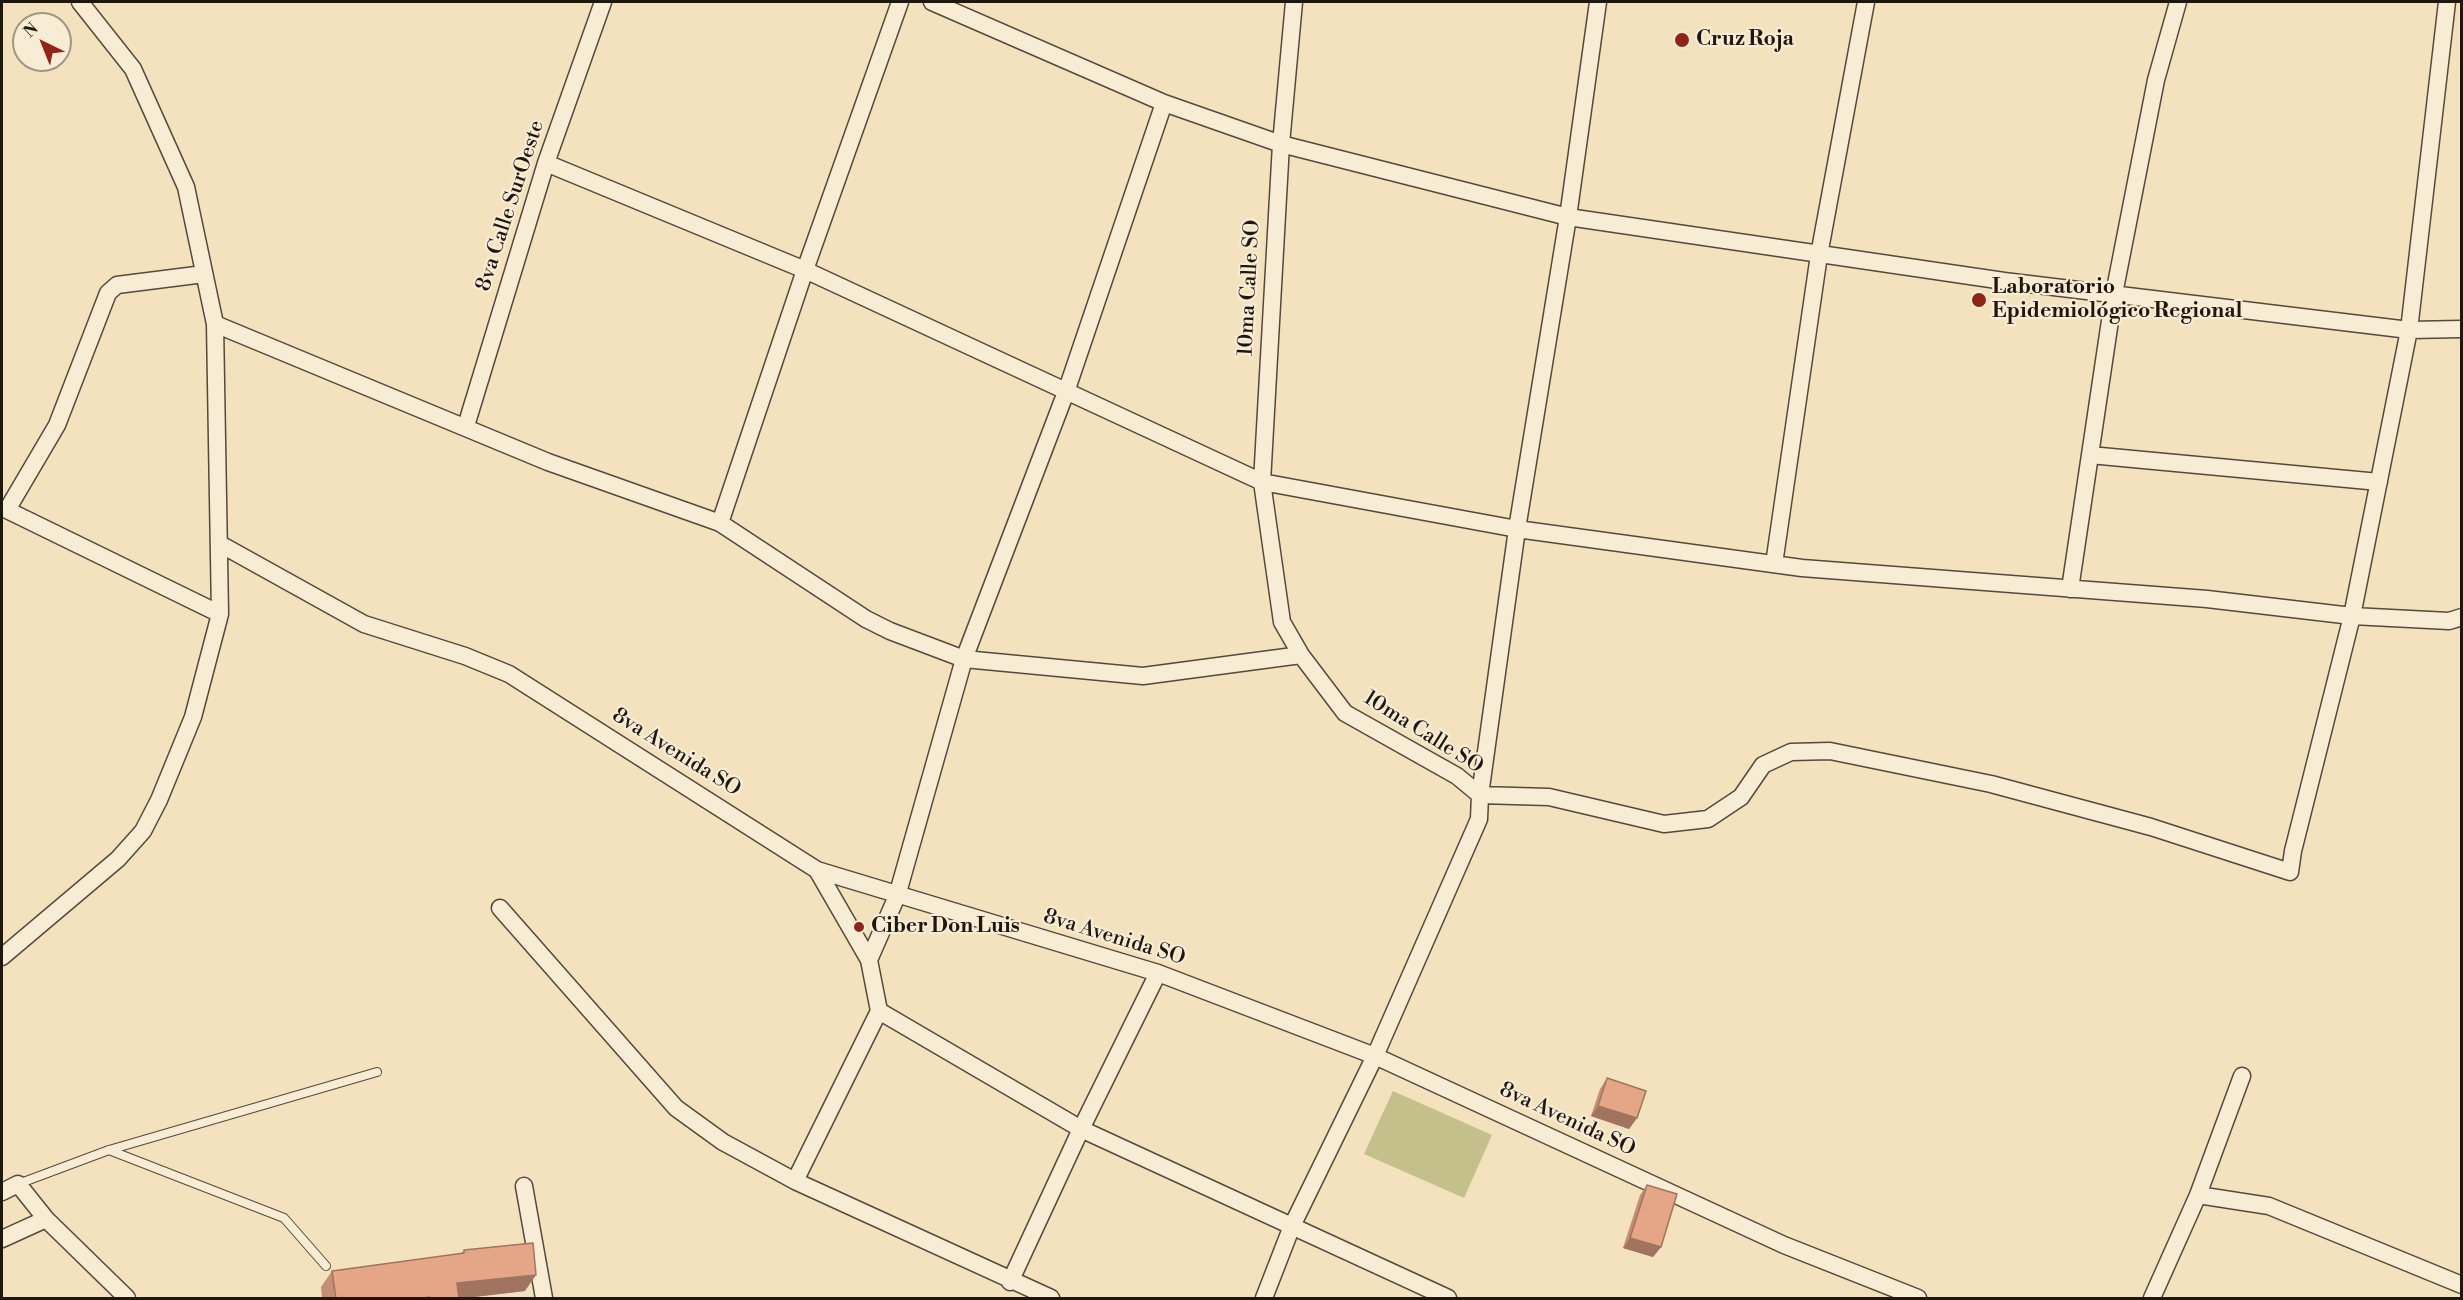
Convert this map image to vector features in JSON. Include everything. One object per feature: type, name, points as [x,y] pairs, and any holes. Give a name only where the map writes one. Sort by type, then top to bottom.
[{"type":"street","points":[[2,957],[118,859],[143,831],[159,800],[193,717],[220,614],[215,324],[186,187],[133,69],[80,2]]},
{"type":"street","name":"8va Calle SurOeste","points":[[466,426],[546,163],[603,2]]},
{"type":"street","points":[[720,523],[805,270],[900,2]]},
{"type":"street","points":[[932,2],[1164,103],[1281,144],[1568,217],[1820,255],[2114,294],[2409,330],[2462,329]]},
{"type":"street","name":"10ma Calle SO","points":[[1264,1299],[1292,1226],[1375,1056],[1479,819],[1480,795],[1457,776],[1345,713],[1301,655],[1282,622],[1262,482],[1281,144],[1294,2]]},
{"type":"street","points":[[1598,2],[1568,217],[1517,529],[1480,795],[1549,797],[1664,824],[1708,819],[1741,797],[1763,765],[1791,752],[1830,751],[1991,784],[2151,827],[2290,872],[2293,851],[2352,616],[2409,330],[2447,2]]},
{"type":"street","points":[[1774,564],[1820,255],[1866,2]]},
{"type":"street","points":[[2070,589],[2114,294],[2156,81],[2178,2]]},
{"type":"street","points":[[869,960],[897,896],[964,658],[1066,392],[1164,103]]},
{"type":"street","points":[[546,163],[805,270],[1262,482],[1517,529],[1774,564],[2206,599],[2352,616],[2449,621],[2462,617]]},
{"type":"street","points":[[204,274],[117,285],[108,293],[57,426],[4,512],[220,614]]},
{"type":"street","points":[[215,324],[466,426],[548,462],[720,523],[866,619],[890,631],[964,658],[1143,676],[1301,655]]},
{"type":"street","points":[[2090,455],[2379,482]]},
{"type":"street","name":"8va Avenida SO","points":[[220,544],[364,624],[465,656],[509,674],[817,870],[1158,973],[1375,1056],[1784,1245],[1918,1299]]},
{"type":"street","points":[[795,1181],[879,1011],[869,960],[817,870]]},
{"type":"street","points":[[500,908],[676,1108],[723,1142],[795,1181],[1051,1299]]},
{"type":"street","points":[[1010,1282],[1081,1128],[1158,973]]},
{"type":"street","points":[[879,1011],[1081,1128],[1449,1299]]},
{"type":"street","points":[[2152,1299],[2198,1195],[2242,1076]]},
{"type":"street","points":[[2,1192],[18,1184],[46,1219],[127,1299]]},
{"type":"street","points":[[524,1186],[544,1299]]},
{"type":"street","points":[[2198,1195],[2269,1206],[2462,1285]]},
{"type":"street","points":[[2,1239],[46,1219]]},
{"type":"lane","points":[[18,1184],[109,1150],[377,1072]]},
{"type":"lane","points":[[109,1150],[284,1218],[326,1266]]},
{"type":"shaded area","points":[[1393,1091],[1492,1135],[1464,1198],[1364,1154]]},
{"type":"building","points":[[1607,1078],[1646,1091],[1637,1118],[1598,1106]]},
{"type":"building","points":[[1647,1185],[1677,1194],[1661,1247],[1630,1238]]},
{"type":"building","points":[[533,1243],[536,1275],[457,1283],[459,1299],[430,1299],[430,1297],[336,1299],[332,1271],[464,1253],[464,1250]]},
{"type":"place","name":"Cruz Roja","points":[[1682,40]]},
{"type":"place","name":"Laboratorio Epidemiológico Regional","points":[[1979,300]]},
{"type":"place","name":"Ciber Don Luis","points":[[859,927]]}]
